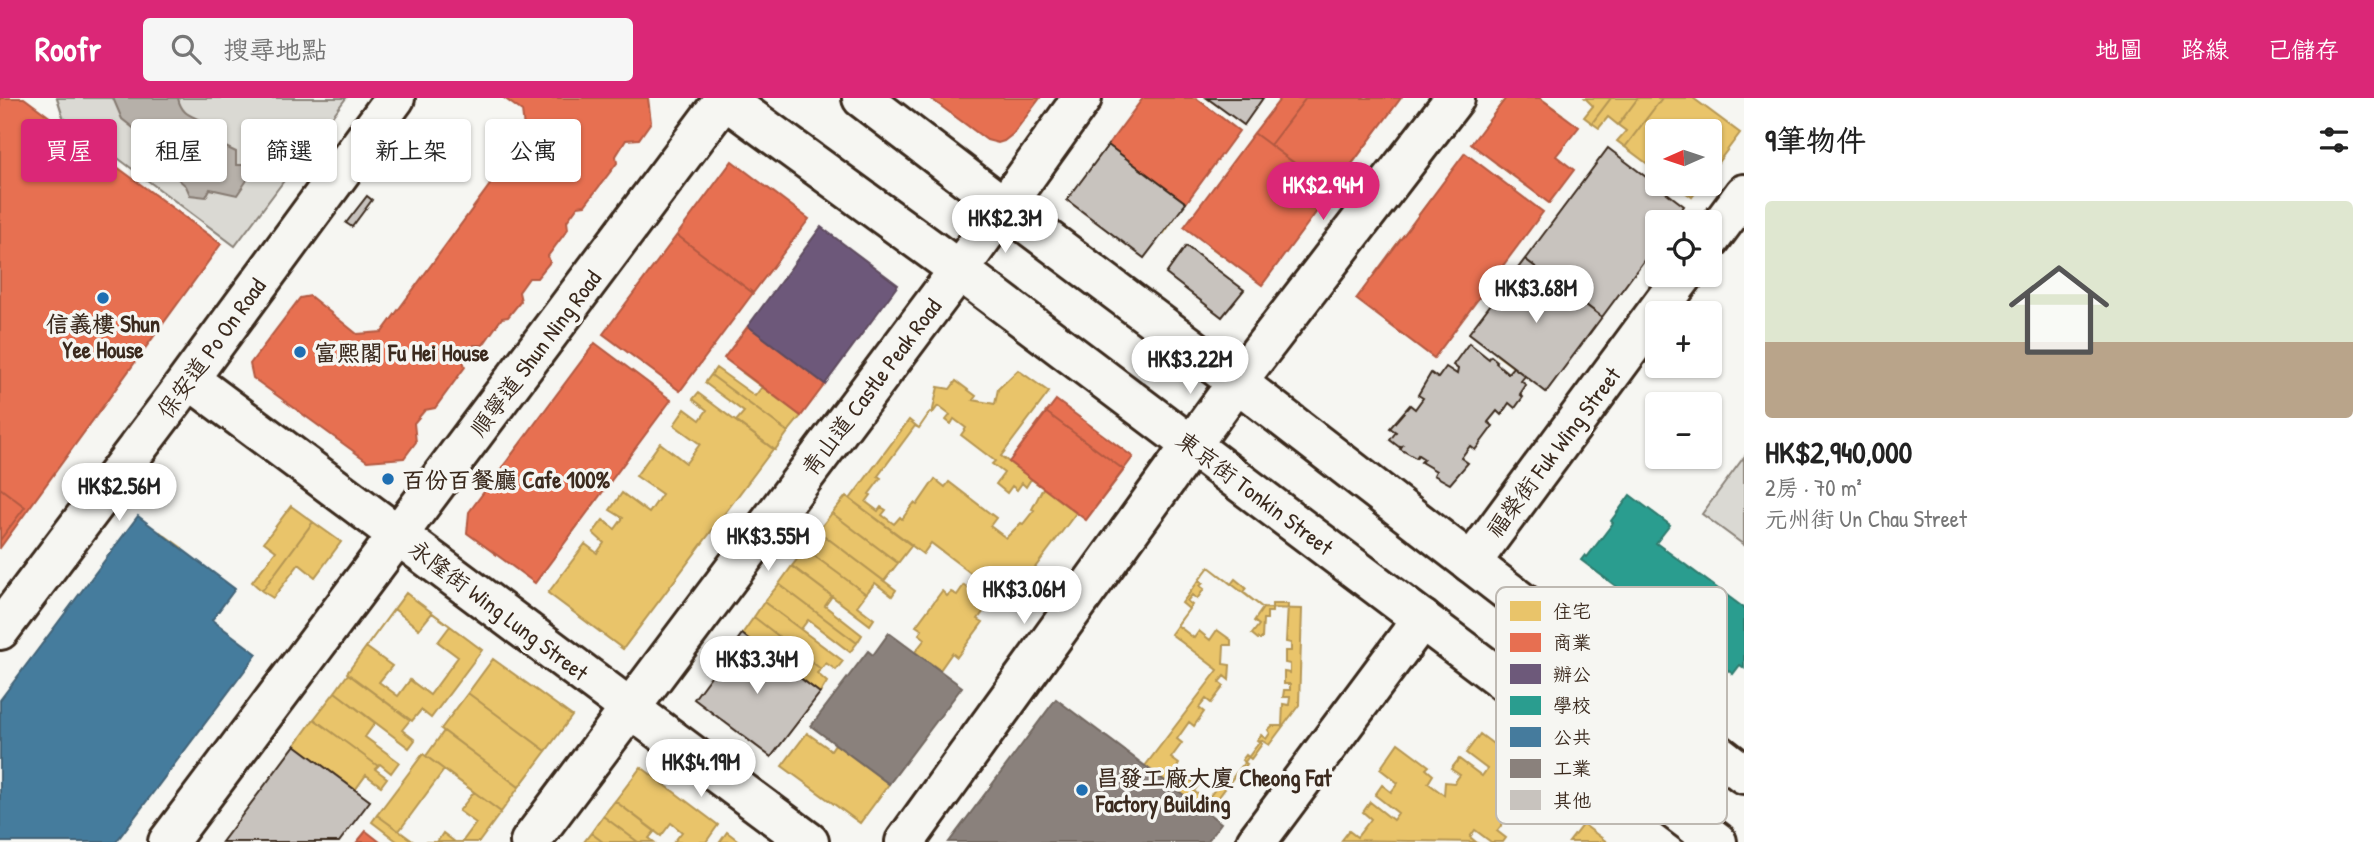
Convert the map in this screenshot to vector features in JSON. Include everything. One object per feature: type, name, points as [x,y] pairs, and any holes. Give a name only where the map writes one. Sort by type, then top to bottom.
[{"type":"main road","name":"保安道 Po On Road","points":[[0,630],[189,379],[395,98]]},
{"type":"main road","name":"東京街 Tonkin Street","points":[[724,98],[959,270],[1496,675]]},
{"type":"main road","name":"順寧道 Shun Ning Road","points":[[168,842],[724,98]]},
{"type":"main road","points":[[862,98],[1502,587]]},
{"type":"main road","name":"青山道 Castle Peak Road","points":[[530,842],[959,270],[1082,98]]},
{"type":"main road","points":[[905,842],[1237,382],[1455,98]]},
{"type":"main road","points":[[1722,224],[1744,194]]},
{"type":"main road","name":"福榮街 Fuk Wing Street","points":[[1471,563],[1675,287]]},
{"type":"main road","name":"永隆街 Wing Lung Street","points":[[189,379],[808,842]]},
{"type":"main road","points":[[1256,842],[1422,619]]},
{"type":"main road","points":[[1727,761],[1744,774]]},
{"type":"main road","name":"東京街 Tonkin Street","points":[[1693,824],[1717,842]]},
{"type":"shaded area","points":[[57,98],[346,98],[330,119],[241,119],[241,182],[283,182],[235,246],[150,182],[227,182],[227,119],[131,119],[131,168],[117,158],[117,119],[63,117]]},
{"type":"shaded area","points":[[113,98],[178,98],[185,112],[197,119],[131,119],[131,126],[122,119]]},
{"type":"shaded area","points":[[227,148],[236,152],[236,165],[241,165],[241,182],[246,182],[237,195],[210,189],[206,197],[190,195],[182,182],[227,182]]},
{"type":"shaded area","points":[[1744,457],[1744,545],[1702,514]]},
{"type":"building: 住宅","points":[[534,98],[641,98],[641,101],[614,106],[616,114],[641,109],[643,121],[635,123],[637,131],[620,134],[610,148],[606,145],[602,151],[612,158],[599,176],[581,162],[581,119],[577,119],[576,105],[570,105],[563,99],[548,119],[542,119],[530,109],[537,101]]},
{"type":"building: 住宅","points":[[953,98],[1020,98],[1023,100],[999,133]]},
{"type":"building: 住宅","points":[[1157,98],[1163,103],[1166,98],[1189,98],[1178,112],[1187,119],[1183,123],[1190,129],[1191,134],[1175,155],[1170,156],[1163,150],[1160,155],[1152,149],[1137,167],[1123,156],[1137,137],[1132,133]]},
{"type":"building: 住宅","points":[[1207,98],[1222,98],[1217,105]]},
{"type":"building: 住宅","points":[[1506,98],[1510,98],[1527,111],[1523,118],[1528,122],[1544,101],[1562,114],[1515,177],[1497,164],[1512,143],[1507,139],[1502,145],[1482,130]]},
{"type":"building: 住宅","points":[[1585,98],[1611,98],[1592,123],[1584,117],[1593,106]]},
{"type":"building: 住宅","points":[[1611,98],[1638,98],[1618,125],[1608,117],[1599,128],[1592,123]]},
{"type":"building: 住宅","points":[[1638,98],[1662,98],[1625,147],[1617,141],[1626,131],[1618,125]]},
{"type":"building: 住宅","points":[[1662,98],[1693,98],[1721,119],[1646,119]]},
{"type":"building: 住宅","points":[[1722,120],[1740,133],[1722,157]]},
{"type":"building: 住宅","points":[[1645,121],[1645,162],[1625,147]]},
{"type":"building: 住宅","name":"信義樓 Shun Yee House","points":[[0,124],[21,140],[21,182],[77,182],[134,225],[119,246],[157,274],[123,319],[138,332],[32,477],[0,452],[0,393],[83,277],[0,216]]},
{"type":"building: 住宅","points":[[1278,151],[1298,166],[1270,202],[1304,228],[1297,237],[1288,231],[1283,239],[1257,219],[1234,251],[1226,245],[1220,254],[1208,245],[1237,206],[1227,192],[1241,175],[1251,176],[1257,181]]},
{"type":"building: 住宅","points":[[1110,168],[1131,184],[1136,178],[1159,195],[1154,200],[1176,216],[1164,233],[1150,223],[1134,243],[1118,231],[1130,215],[1125,211],[1112,227],[1096,214],[1112,195],[1098,184]]},
{"type":"building: 住宅","points":[[581,172],[594,182],[581,199],[572,191],[567,198],[551,187],[545,195],[558,207],[558,213],[548,226],[558,233],[546,249],[527,234],[521,241],[543,257],[532,274],[522,266],[519,270],[509,262],[504,271],[478,251],[483,244],[474,237],[477,234],[467,225],[481,209],[499,224],[503,219],[485,204],[497,187],[509,198],[520,183],[581,182]]},
{"type":"building: 住宅","points":[[1645,183],[1645,196],[1657,196],[1637,222],[1645,228],[1645,239],[1607,289],[1598,283],[1595,288],[1589,284],[1579,299],[1559,284],[1566,274],[1574,280],[1578,274],[1572,270],[1585,250],[1576,243],[1575,236],[1589,217],[1595,217],[1611,229],[1615,223],[1610,219],[1630,191],[1637,195]],"holes":[[[1627,216],[1632,220],[1624,231],[1619,226]],[[1598,269],[1604,275],[1598,283],[1592,278]]]},
{"type":"building: 住宅","points":[[1468,190],[1481,200],[1473,211],[1478,215],[1487,204],[1501,214],[1482,238],[1502,253],[1487,273],[1473,262],[1465,272],[1479,283],[1465,303],[1445,288],[1427,313],[1413,302],[1421,291],[1416,287],[1408,299],[1394,289],[1413,264],[1393,249],[1408,230],[1422,240],[1429,230],[1415,220],[1430,200],[1450,214]]},
{"type":"building: 住宅","points":[[842,247],[860,261],[846,279],[852,284],[865,265],[882,277],[868,296],[879,304],[868,318],[858,310],[850,320],[861,328],[851,342],[840,335],[826,353],[809,340],[823,322],[818,318],[804,336],[786,322],[799,304],[788,296],[800,282],[810,290],[818,280],[807,272],[817,257],[828,265]]},
{"type":"building: 住宅","name":"富熙閣 Fu Hei House","points":[[452,248],[460,255],[463,251],[471,258],[478,251],[504,271],[499,277],[509,284],[506,288],[515,295],[503,310],[483,295],[477,303],[495,316],[483,333],[474,327],[460,342],[455,342],[443,333],[438,340],[452,352],[448,359],[458,367],[444,383],[428,370],[422,377],[440,390],[426,407],[418,400],[412,407],[416,409],[407,419],[409,441],[400,443],[401,452],[388,453],[385,425],[377,425],[381,455],[368,456],[368,447],[359,448],[357,428],[346,420],[349,416],[343,411],[335,422],[318,410],[333,391],[327,385],[311,405],[296,393],[304,382],[297,377],[304,370],[295,363],[276,387],[260,376],[266,368],[260,363],[300,311],[305,315],[310,307],[327,319],[311,341],[320,348],[328,339],[333,339],[337,345],[323,363],[326,366],[336,353],[344,359],[359,342],[375,356],[358,376],[365,382],[366,387],[388,383],[398,366],[390,360],[396,354],[386,345],[400,328],[418,343],[423,337],[403,321],[417,304],[425,311],[436,298],[424,289],[438,273],[454,286],[460,279],[440,265]]},
{"type":"building: 住宅","points":[[1553,280],[1569,292],[1555,311],[1579,329],[1565,346],[1548,332],[1543,338],[1561,352],[1548,369],[1525,351],[1513,367],[1497,355],[1509,339],[1505,336],[1513,326],[1509,323],[1525,302],[1529,305],[1536,296],[1539,299]]},
{"type":"building: 住宅","points":[[763,338],[794,361],[776,381],[771,377],[763,388],[743,373],[748,367],[738,360],[746,350],[751,353]]},
{"type":"building: 住宅","points":[[716,368],[755,396],[762,387],[801,416],[788,432],[711,375]]},
{"type":"building: 住宅","points":[[1018,370],[1049,392],[1001,456],[1076,513],[1009,602],[931,543],[923,554],[850,499],[909,420],[919,428],[930,412],[932,414],[938,387],[950,389],[956,381],[976,396],[973,400],[995,404],[998,389]]},
{"type":"building: 住宅","points":[[711,375],[788,432],[775,450],[736,421],[744,412],[705,383]]},
{"type":"building: 住宅","points":[[698,393],[773,449],[623,649],[548,593],[585,544],[597,553],[604,543],[593,533],[603,520],[615,529],[623,518],[610,510],[622,493],[649,513],[662,494],[636,476],[660,443],[686,463],[700,444],[674,425],[685,409],[700,420],[707,410],[693,399]]},
{"type":"building: 住宅","points":[[938,406],[950,415],[946,420],[951,424],[954,419],[966,428],[961,435],[995,461],[992,464],[1004,473],[996,484],[1007,493],[1012,486],[1017,490],[1022,483],[1026,487],[1031,479],[1043,488],[1032,509],[1034,510],[1023,524],[1006,538],[990,526],[996,518],[949,482],[945,487],[935,479],[917,505],[914,503],[902,519],[900,517],[894,524],[882,515],[886,510],[881,507],[878,511],[866,502],[881,478],[878,476],[915,426],[919,428],[930,412],[932,414]]},
{"type":"building: 住宅","points":[[577,415],[587,423],[561,457],[568,462],[586,437],[596,445],[592,449],[600,455],[582,477],[595,488],[589,496],[596,501],[590,509],[567,492],[565,496],[559,491],[553,499],[559,503],[556,507],[578,525],[572,533],[565,528],[558,537],[545,527],[527,552],[517,544],[514,549],[506,543],[525,518],[517,512],[488,548],[480,542],[490,531],[483,525],[509,491],[494,479],[505,464],[527,480],[532,473],[510,457],[524,439],[539,452],[565,418],[572,423]]},
{"type":"building: 住宅","points":[[846,496],[912,545],[898,563],[832,513]]},
{"type":"building: 住宅","points":[[291,506],[313,522],[262,591],[252,582],[276,551],[264,542]]},
{"type":"building: 住宅","points":[[832,513],[898,563],[884,581],[818,531]]},
{"type":"building: 住宅","points":[[313,522],[341,542],[315,577],[299,564],[273,598],[262,591]]},
{"type":"building: 住宅","points":[[138,526],[154,539],[160,532],[182,548],[176,555],[193,567],[179,586],[164,575],[157,583],[172,595],[160,611],[159,621],[169,641],[152,651],[157,659],[174,650],[184,671],[164,681],[168,690],[188,681],[199,700],[187,706],[186,719],[195,726],[182,744],[164,730],[158,738],[176,752],[162,770],[146,759],[140,767],[156,778],[142,797],[124,784],[121,788],[101,773],[104,769],[86,755],[99,738],[116,750],[123,742],[105,729],[119,711],[120,700],[110,682],[128,673],[124,665],[106,673],[96,652],[117,642],[112,633],[91,643],[81,623],[92,617],[93,605],[84,598],[98,580],[116,594],[123,585],[104,571],[117,553],[134,565],[140,557],[124,544]]},
{"type":"building: 住宅","points":[[818,531],[896,590],[892,596],[875,583],[866,594],[805,549]]},
{"type":"building: 住宅","points":[[805,549],[866,594],[857,606],[874,619],[870,625],[792,566]]},
{"type":"building: 住宅","points":[[792,566],[832,596],[825,606],[862,635],[857,643],[779,584]]},
{"type":"building: 住宅","points":[[1209,567],[1263,608],[1302,609],[1299,705],[1269,745],[1261,740],[1207,813],[1145,766],[1218,670],[1171,634],[1189,609],[1182,603]]},
{"type":"building: 住宅","points":[[1209,567],[1231,584],[1235,579],[1246,588],[1243,592],[1263,608],[1254,621],[1259,625],[1252,634],[1258,639],[1262,639],[1263,619],[1267,619],[1267,612],[1272,612],[1272,604],[1288,604],[1286,642],[1291,643],[1291,651],[1285,651],[1285,663],[1290,664],[1290,673],[1284,672],[1284,684],[1290,684],[1290,690],[1284,690],[1283,697],[1290,697],[1289,705],[1283,704],[1282,726],[1272,726],[1266,739],[1261,735],[1257,740],[1262,744],[1251,759],[1246,755],[1242,760],[1247,764],[1239,776],[1236,773],[1228,784],[1222,780],[1206,801],[1194,791],[1198,786],[1176,769],[1179,764],[1171,758],[1182,743],[1177,739],[1189,722],[1194,726],[1204,712],[1199,708],[1206,699],[1211,703],[1224,686],[1219,682],[1224,676],[1229,680],[1230,665],[1223,664],[1224,645],[1231,645],[1231,640],[1217,630],[1210,640],[1199,631],[1194,638],[1177,625],[1192,605],[1187,601],[1192,595],[1197,599],[1204,589],[1199,580]]},
{"type":"building: 住宅","points":[[779,584],[857,643],[850,652],[808,620],[801,629],[764,602]]},
{"type":"building: 住宅","points":[[964,585],[989,604],[978,619],[983,622],[957,657],[952,653],[940,670],[915,652],[925,639],[919,634],[922,630],[916,626],[942,591],[947,596],[951,592],[957,595]]},
{"type":"building: 住宅","points":[[406,593],[482,650],[431,718],[421,710],[412,721],[347,673]]},
{"type":"building: 住宅","points":[[764,602],[843,661],[836,670],[826,663],[821,669],[754,617]]},
{"type":"building: 住宅","points":[[394,609],[419,629],[432,613],[450,626],[438,642],[458,657],[430,695],[410,680],[398,696],[379,682],[392,666],[366,647]]},
{"type":"building: 住宅","points":[[754,617],[821,669],[817,673],[827,682],[820,693],[742,634]]},
{"type":"building: 住宅","points":[[735,655],[807,709],[795,725],[778,713],[761,734],[745,722],[754,711],[745,704],[736,715],[719,703],[736,681],[722,671]]},
{"type":"building: 住宅","points":[[493,659],[572,716],[546,751],[468,693]]},
{"type":"building: 住宅","points":[[348,674],[410,720],[402,730],[415,740],[409,748],[335,692]]},
{"type":"building: 住宅","points":[[21,684],[40,685],[46,702],[16,741],[0,739],[0,712]]},
{"type":"building: 住宅","points":[[335,692],[375,723],[365,737],[399,762],[391,773],[314,719]]},
{"type":"building: 住宅","points":[[468,693],[546,751],[519,787],[441,729]]},
{"type":"building: 住宅","points":[[314,719],[378,766],[375,769],[387,778],[381,786],[366,775],[355,790],[295,745]]},
{"type":"building: 住宅","points":[[444,731],[519,787],[501,812],[426,756]]},
{"type":"building: 住宅","points":[[807,733],[831,750],[835,744],[889,784],[860,823],[782,766]]},
{"type":"building: 住宅","points":[[1480,734],[1496,746],[1496,824],[1502,824],[1497,831],[1506,838],[1503,842],[1491,842],[1475,830],[1470,837],[1476,842],[1342,840],[1349,831],[1357,837],[1371,819],[1363,812],[1370,802],[1393,820],[1398,813],[1375,795],[1382,785],[1391,792],[1398,783],[1380,769],[1398,743],[1429,766],[1426,769],[1433,775],[1428,783],[1444,795],[1445,782],[1454,783],[1460,775],[1451,769],[1459,759],[1482,776],[1487,769],[1466,753]]},
{"type":"building: 住宅","points":[[423,754],[501,812],[479,842],[414,842],[377,815]]},
{"type":"building: 住宅","points":[[79,764],[97,777],[101,773],[121,788],[117,793],[135,806],[121,824],[106,812],[100,820],[116,832],[108,842],[91,842],[84,836],[80,842],[0,842],[0,805],[7,806],[3,826],[13,827],[16,808],[39,812],[46,809],[59,791],[77,803],[83,795],[65,782]]},
{"type":"building: 住宅","points":[[641,767],[718,825],[706,842],[674,842],[682,832],[671,823],[661,836],[615,801]]},
{"type":"building: 住宅","points":[[444,770],[474,792],[459,811],[476,823],[462,842],[455,842],[443,833],[437,842],[414,842],[399,831]]},
{"type":"building: 住宅","points":[[313,781],[317,812],[336,810],[337,819],[348,818],[349,829],[302,835],[300,842],[240,842],[242,824],[256,821],[257,834],[265,832],[272,822],[272,816],[260,817],[258,803],[267,802],[267,797],[303,792],[302,782]]},
{"type":"building: 住宅","points":[[615,801],[655,831],[649,838],[654,842],[638,842],[603,816]]},
{"type":"building: 住宅","points":[[377,815],[414,842],[398,842],[372,822]]},
{"type":"building: 住宅","points":[[603,816],[638,842],[603,842],[591,833]]},
{"type":"building: 住宅","points":[[1583,824],[1607,842],[1569,842]]},
{"type":"building: 住宅","points":[[727,832],[740,842],[720,842]]},
{"type":"building: 住宅","points":[[591,833],[603,842],[584,842]]},
{"type":"building: 商業","points":[[0,98],[24,98],[52,119],[21,119],[21,182],[117,182],[117,167],[131,177],[131,182],[137,182],[221,244],[0,548]]},
{"type":"building: 商業","points":[[504,98],[648,98],[651,122],[639,139],[626,140],[616,156],[617,163],[585,205],[578,206],[567,221],[568,229],[548,256],[550,262],[537,278],[529,278],[519,292],[521,301],[508,317],[502,318],[483,345],[474,345],[463,360],[465,367],[435,408],[425,410],[414,423],[416,442],[404,458],[367,461],[253,378],[250,364],[300,298],[310,296],[357,334],[382,332],[492,182],[581,182],[581,119],[523,119],[522,111]]},
{"type":"building: 商業","points":[[930,98],[1040,98],[1013,134],[998,143],[987,140]]},
{"type":"building: 商業","points":[[1143,98],[1196,98],[1239,131],[1186,203],[1108,145]]},
{"type":"building: 商業","points":[[1281,98],[1401,98],[1332,191],[1254,133]]},
{"type":"building: 商業","points":[[1306,98],[1401,98],[1342,177],[1328,168],[1318,181],[1270,145]]},
{"type":"building: 商業","points":[[1506,98],[1540,98],[1579,127],[1556,156],[1574,170],[1549,203],[1471,144]]},
{"type":"building: 商業","points":[[1254,133],[1332,191],[1262,285],[1184,227]]},
{"type":"building: 商業","points":[[1465,153],[1543,212],[1434,358],[1356,299]]},
{"type":"building: 商業","points":[[732,161],[809,219],[753,293],[677,235]]},
{"type":"building: 商業","points":[[677,235],[753,293],[680,391],[603,334]]},
{"type":"building: 商業","points":[[748,326],[825,384],[801,416],[724,358]]},
{"type":"building: 商業","points":[[595,343],[671,400],[535,583],[467,533],[469,512]]},
{"type":"building: 商業","points":[[1056,400],[1133,457],[1086,520],[1009,462]]},
{"type":"building: 商業","points":[[1046,412],[1124,470],[1086,520],[1009,462]]},
{"type":"building: 商業","points":[[0,488],[25,507],[0,540]]},
{"type":"building: 商業","points":[[366,831],[380,842],[357,842]]},
{"type":"building: 辦公","points":[[821,227],[898,285],[825,384],[748,326]]},
{"type":"building: 學校","points":[[1630,495],[1670,525],[1656,543],[1716,587],[1617,587],[1581,560],[1585,555],[1587,557],[1613,523],[1611,521]]},
{"type":"building: 學校","points":[[1727,595],[1744,608],[1744,668],[1740,665],[1733,674],[1727,670]]},
{"type":"building: 公共","points":[[138,516],[235,589],[212,620],[257,654],[116,842],[0,842],[0,700]]},
{"type":"building: 工業","points":[[889,633],[962,687],[889,784],[811,726],[868,651],[873,655]]},
{"type":"building: 工業","name":"昌發工廠大廈 Cheong Fat Factory Building","points":[[1056,699],[1221,823],[1207,842],[949,842]]},
{"type":"building: 其他","points":[[1207,98],[1263,98],[1244,125]]},
{"type":"building: 其他","points":[[1108,145],[1186,203],[1144,258],[1067,200]]},
{"type":"building: 其他","points":[[1608,148],[1645,176],[1645,196],[1671,196],[1684,206],[1681,210],[1645,210],[1645,259],[1602,317],[1525,259]]},
{"type":"building: 其他","points":[[367,196],[372,200],[352,227],[346,223]]},
{"type":"building: 其他","points":[[1186,246],[1244,290],[1222,317],[1166,274]]},
{"type":"building: 其他","points":[[1525,259],[1602,317],[1546,392],[1469,333]]},
{"type":"building: 其他","points":[[1469,343],[1489,359],[1491,356],[1508,373],[1513,367],[1525,376],[1521,381],[1526,385],[1520,394],[1523,397],[1515,408],[1509,403],[1501,415],[1497,411],[1488,422],[1493,426],[1475,450],[1470,446],[1461,458],[1468,463],[1450,484],[1434,475],[1436,471],[1421,462],[1424,459],[1418,455],[1416,458],[1390,440],[1396,432],[1390,428],[1410,405],[1415,409],[1423,398],[1418,395],[1431,373],[1438,378],[1446,367],[1457,374],[1458,369],[1453,365]]},
{"type":"building: 其他","points":[[742,634],[820,693],[771,757],[694,699]]},
{"type":"building: 其他","points":[[295,745],[370,801],[339,842],[222,842]]},
{"type":"place","name":"信義樓 Shun Yee House","points":[[103,298]]},
{"type":"place","name":"富熙閣 Fu Hei House","points":[[300,352]]},
{"type":"place","name":"百份百餐廳 Cafe 100%","points":[[388,479]]},
{"type":"place","name":"昌發工廠大廈 Cheong Fat Factory Building","points":[[1082,790]]}]
